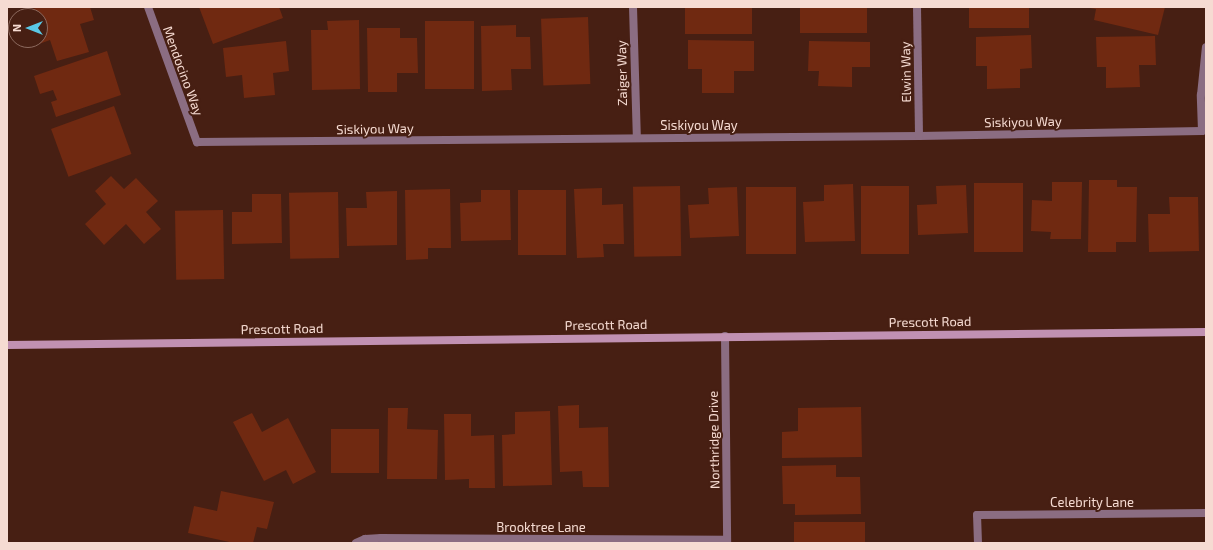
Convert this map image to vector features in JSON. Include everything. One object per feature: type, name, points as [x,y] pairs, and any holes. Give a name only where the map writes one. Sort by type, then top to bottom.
[{"type":"main road","name":"Prescott Road","points":[[7,345],[724,336],[1206,332]]},
{"type":"street","name":"Mendocino Way","points":[[148,7],[197,142]]},
{"type":"street","name":"Zaiger Way","points":[[632,7],[637,138]]},
{"type":"street","name":"Elwin Way","points":[[917,7],[919,136]]},
{"type":"street","name":"Siskiyou Way","points":[[197,142],[919,136],[1202,131],[1201,95],[1206,47]]},
{"type":"street","name":"Northridge Drive","points":[[724,336],[727,542]]},
{"type":"street","name":"Celebrity Lane","points":[[978,543],[977,515],[1206,514]]},
{"type":"street","name":"Brooktree Lane","points":[[356,543],[365,539],[381,538],[727,542]]},
{"type":"building","points":[[90,7],[94,20],[80,24],[89,52],[57,61],[50,40],[48,41],[48,8],[36,8]]},
{"type":"building","points":[[199,7],[279,7],[283,18],[213,44]]},
{"type":"building","points":[[685,7],[752,7],[752,34],[685,34]]},
{"type":"building","points":[[800,7],[867,7],[867,33],[800,33]]},
{"type":"building","points":[[969,7],[1029,7],[1029,28],[969,28]]},
{"type":"building","points":[[1165,7],[1158,35],[1094,20],[1096,9],[1090,8]]},
{"type":"building","points":[[588,17],[590,84],[543,86],[541,19]]},
{"type":"building","points":[[359,20],[360,89],[312,90],[311,30],[328,30],[327,21]]},
{"type":"building","points":[[425,21],[474,21],[474,89],[425,89]]},
{"type":"building","points":[[516,25],[516,37],[530,37],[531,69],[511,69],[512,90],[482,91],[481,26]]},
{"type":"building","points":[[367,28],[400,28],[400,38],[417,38],[418,73],[397,73],[397,92],[368,92]]},
{"type":"building","points":[[1031,35],[1032,68],[1020,69],[1020,88],[987,89],[987,66],[976,66],[976,37]]},
{"type":"building","points":[[1155,36],[1156,65],[1139,65],[1140,87],[1106,88],[1106,67],[1097,67],[1096,37]]},
{"type":"building","points":[[688,40],[754,41],[754,71],[734,71],[734,93],[702,93],[702,69],[688,69]]},
{"type":"building","points":[[286,41],[289,71],[273,73],[275,95],[244,98],[242,75],[226,77],[223,48]]},
{"type":"building","points":[[809,41],[870,42],[870,67],[852,67],[852,87],[818,86],[819,71],[808,71]]},
{"type":"building","points":[[107,51],[121,95],[56,117],[51,102],[57,100],[53,90],[40,94],[34,76]]},
{"type":"building","points":[[114,106],[131,154],[68,177],[51,129]]},
{"type":"building","points":[[111,176],[124,189],[136,178],[158,201],[146,212],[161,229],[144,244],[126,224],[104,245],[85,224],[106,204],[95,191]]},
{"type":"building","points":[[1089,180],[1117,180],[1117,187],[1137,187],[1136,242],[1116,242],[1116,252],[1088,252]]},
{"type":"building","points":[[1052,182],[1082,182],[1081,239],[1050,239],[1051,232],[1031,231],[1032,200],[1052,201]]},
{"type":"building","points":[[974,183],[1023,183],[1023,252],[974,252]]},
{"type":"building","points":[[853,184],[855,241],[805,242],[803,202],[824,201],[824,185]]},
{"type":"building","points":[[966,185],[968,233],[918,235],[917,205],[937,204],[936,186]]},
{"type":"building","points":[[680,186],[681,256],[634,257],[633,187]]},
{"type":"building","points":[[861,186],[909,186],[909,254],[861,254]]},
{"type":"building","points":[[737,187],[739,236],[690,238],[688,205],[709,204],[708,188]]},
{"type":"building","points":[[746,187],[796,187],[796,254],[746,254]]},
{"type":"building","points":[[602,188],[602,205],[623,204],[624,244],[603,244],[604,257],[577,258],[574,189]]},
{"type":"building","points":[[450,189],[451,248],[428,248],[428,259],[406,260],[405,190]]},
{"type":"building","points":[[481,190],[510,190],[511,240],[461,241],[460,203],[481,202]]},
{"type":"building","points":[[518,190],[566,190],[566,255],[518,255]]},
{"type":"building","points":[[397,191],[397,245],[347,246],[346,208],[367,208],[366,192]]},
{"type":"building","points":[[338,192],[339,258],[290,259],[289,193]]},
{"type":"building","points":[[252,194],[281,194],[282,243],[232,244],[232,212],[252,212]]},
{"type":"building","points":[[1169,197],[1198,197],[1199,251],[1149,252],[1148,214],[1170,214]]},
{"type":"building","points":[[223,210],[224,279],[176,280],[175,211]]},
{"type":"building","points":[[579,405],[579,428],[608,427],[609,487],[583,487],[582,471],[560,472],[558,406]]},
{"type":"building","points":[[861,407],[862,457],[782,458],[782,432],[798,431],[798,408]]},
{"type":"building","points":[[388,408],[408,408],[407,429],[438,430],[437,479],[387,479]]},
{"type":"building","points":[[550,411],[552,485],[503,486],[502,435],[515,434],[515,412]]},
{"type":"building","points":[[252,413],[262,432],[288,418],[316,472],[293,484],[286,470],[264,481],[233,422]]},
{"type":"building","points":[[444,414],[471,414],[471,436],[494,435],[495,488],[469,488],[469,479],[445,480]]},
{"type":"building","points":[[331,429],[379,429],[379,473],[331,473]]},
{"type":"building","points":[[836,465],[836,477],[860,477],[861,514],[795,515],[795,504],[783,504],[782,466]]},
{"type":"building","points":[[221,491],[274,502],[267,529],[257,527],[253,543],[234,543],[188,533],[194,506],[217,511]]},
{"type":"building","points":[[794,522],[865,522],[865,543],[794,543]]}]
